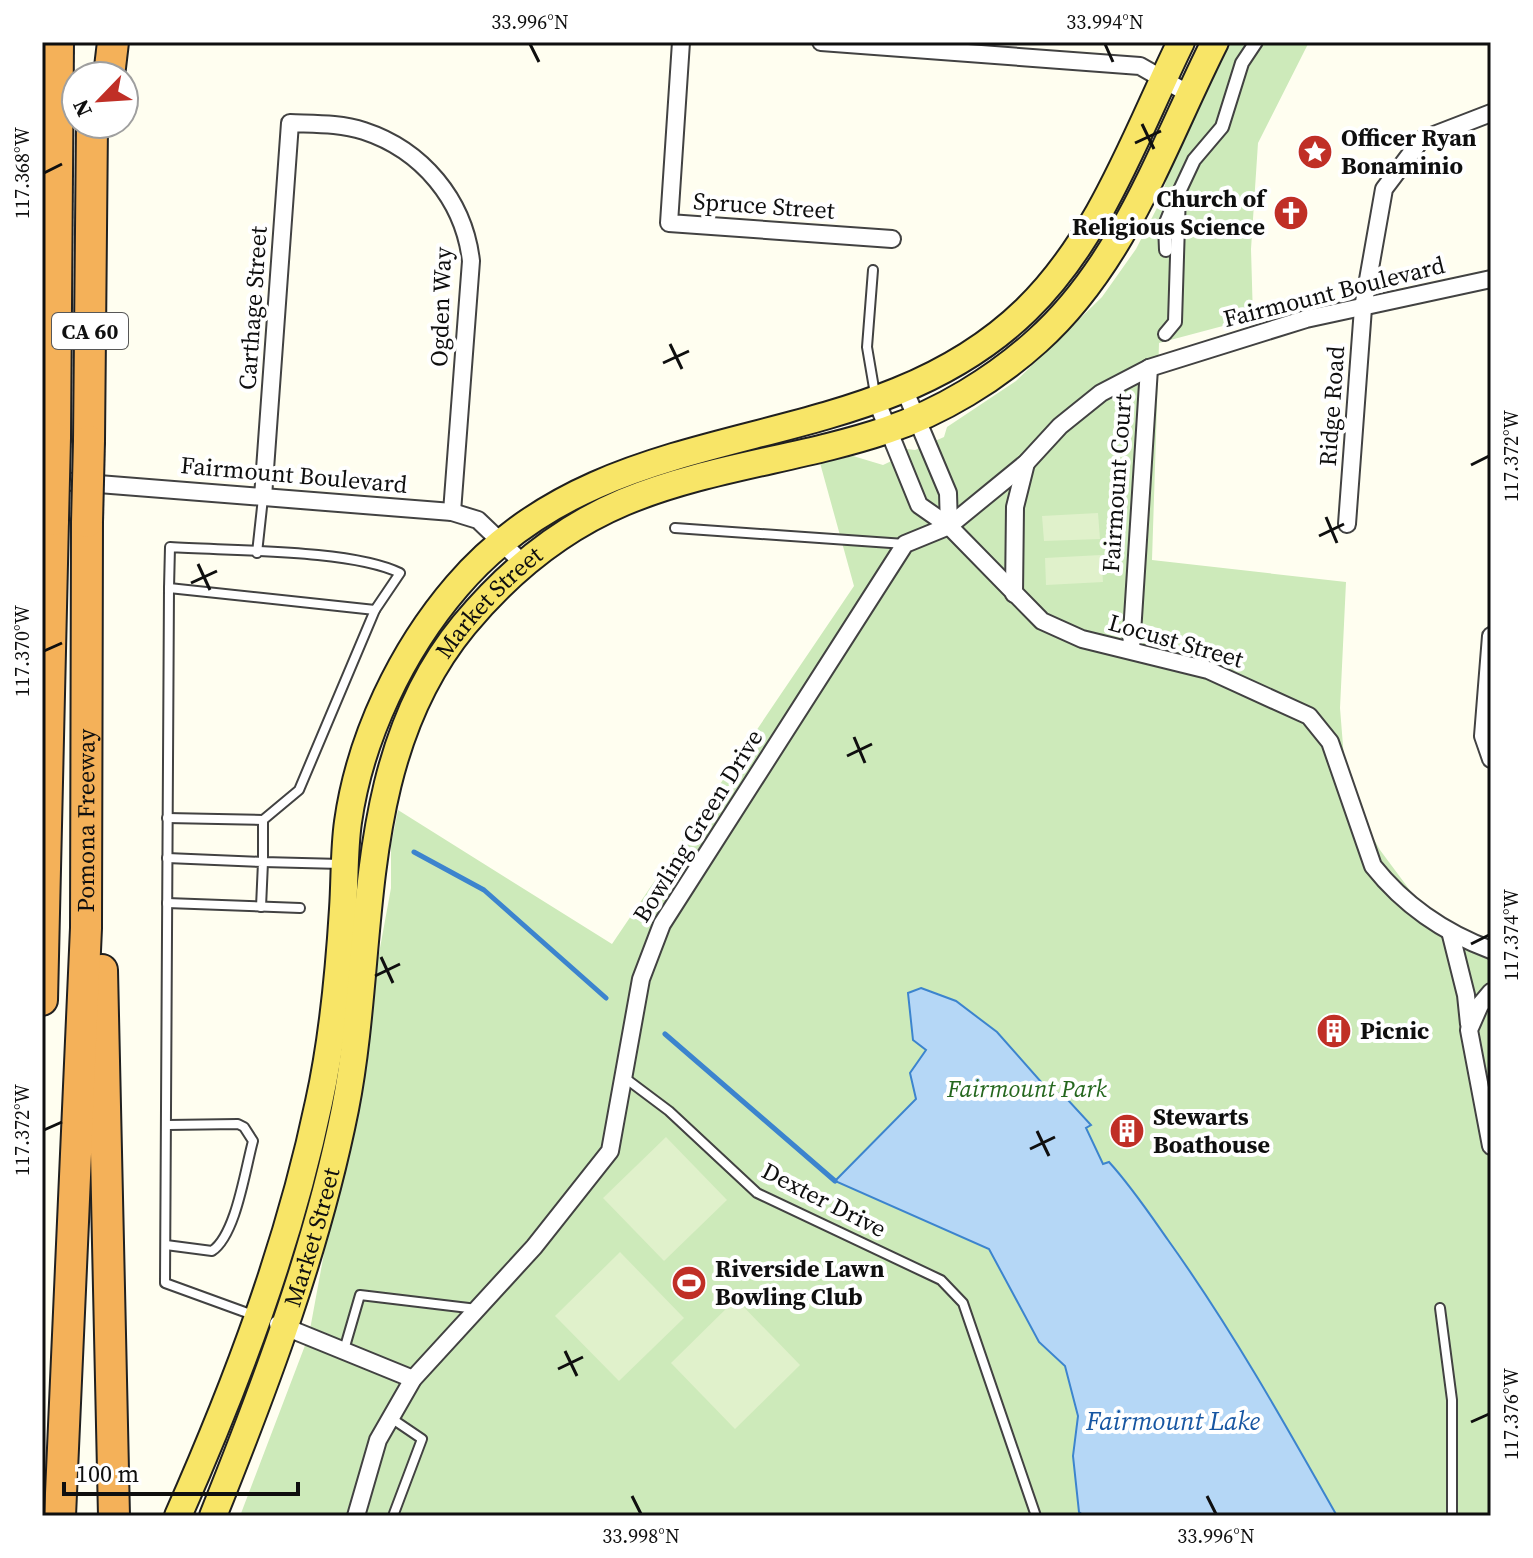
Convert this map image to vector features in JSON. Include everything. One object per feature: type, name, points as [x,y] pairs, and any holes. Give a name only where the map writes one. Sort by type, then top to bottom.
[{"type":"highway","points":[[49,42],[59,147]]},
{"type":"highway","name":"Pomona Freeway","points":[[42,1000],[55,438],[58,42]]},
{"type":"highway","name":"Pomona Freeway","points":[[60,1516],[86,928],[92,140]]},
{"type":"highway","points":[[91,220],[101,140]]},
{"type":"highway","points":[[86,928],[102,971],[116,1508]]},
{"type":"main road","name":"Market Street","points":[[178,1516],[226,1409],[296,1193],[319,1102],[334,1013],[348,821],[361,765],[381,709],[404,664],[458,585],[503,542],[569,497],[629,469],[877,402],[944,371],[995,337],[1027,310],[1065,266],[1100,214],[1181,42]]},
{"type":"main road","name":"Market Street","points":[[213,1516],[284,1326],[323,1205],[345,1111],[362,1001],[380,806],[398,742],[422,687],[453,639],[523,563],[577,526],[642,495],[888,430],[997,373],[1037,341],[1088,286],[1121,238],[1215,42]]},
{"type":"street","name":"Spruce Street","points":[[681,42],[669,223],[892,239]]},
{"type":"street","points":[[821,42],[1135,65],[1164,77],[1189,94]]},
{"type":"street","points":[[1166,250],[1165,225],[1179,192],[1194,160],[1222,127],[1242,63],[1256,42]]},
{"type":"street","name":"Ridge Road","points":[[1347,524],[1363,308],[1384,189],[1421,140],[1491,113]]},
{"type":"street","name":"Carthage Street","points":[[263,497],[290,123]]},
{"type":"street","name":"Ogden Way","points":[[290,123],[336,125],[385,139],[432,174],[465,224],[471,261],[452,512]]},
{"type":"street","points":[[1165,334],[1175,322],[1179,192]]},
{"type":"street","name":"Fairmount Boulevard","points":[[905,544],[949,526],[1026,463],[1060,426],[1101,393],[1149,368],[1306,319],[1491,279]]},
{"type":"street","name":"Fairmount Court","points":[[1131,649],[1149,368]]},
{"type":"street","points":[[905,391],[948,493],[949,526]]},
{"type":"street","points":[[877,402],[919,505],[949,526]]},
{"type":"street","points":[[1014,594],[1015,507],[1026,463]]},
{"type":"street","name":"Fairmount Boulevard","points":[[42,479],[452,512],[478,520],[523,563]]},
{"type":"street","name":"Locust Street","points":[[949,526],[1042,621],[1082,639],[1208,670],[1309,716],[1330,742],[1373,866],[1387,883],[1451,935],[1491,950]]},
{"type":"street","name":"Bowling Green Drive","points":[[356,1516],[363,1482],[391,1418],[413,1379],[534,1247],[610,1151],[646,962],[673,904],[905,544]]},
{"type":"street","points":[[1491,636],[1483,736],[1491,759]]},
{"type":"street","points":[[1451,935],[1466,995],[1469,1030],[1491,1146]]},
{"type":"street","points":[[1469,1030],[1480,1005],[1491,992]]},
{"type":"street","points":[[257,1317],[413,1379]]},
{"type":"lane","points":[[873,270],[867,347],[877,402]]},
{"type":"lane","points":[[257,553],[263,497]]},
{"type":"lane","name":"Fairmount Boulevard","points":[[675,528],[905,544]]},
{"type":"lane","points":[[167,818],[263,820],[299,790],[375,610],[400,573],[387,566],[337,559],[170,547],[167,818],[168,1125],[165,1283],[257,1317]]},
{"type":"lane","points":[[169,588],[375,610]]},
{"type":"lane","points":[[261,907],[263,820]]},
{"type":"lane","points":[[167,858],[345,864]]},
{"type":"lane","points":[[167,903],[300,908]]},
{"type":"lane","name":"Dexter Drive","points":[[625,1078],[669,1111],[757,1193],[941,1280],[963,1303],[1036,1516]]},
{"type":"lane","points":[[166,1245],[212,1251],[220,1246],[229,1230],[253,1141],[244,1127],[238,1124],[168,1125]]},
{"type":"lane","points":[[344,1350],[360,1295],[477,1309]]},
{"type":"lane","points":[[1440,1308],[1452,1400],[1452,1516]]},
{"type":"lane","points":[[391,1418],[422,1439],[393,1516]]},
{"type":"green space","name":"Fairmount Park","points":[[1231,42],[1309,42],[1258,143],[1251,249],[1253,318],[1159,343],[1152,560],[1346,582],[1340,708],[1345,771],[1359,813],[1380,850],[1435,924],[1491,947],[1491,1516],[240,1516],[309,1335],[391,888],[391,845],[398,810],[612,944],[854,586],[820,463],[853,456],[883,465],[904,455],[907,449],[915,450],[944,437],[947,427],[1016,381],[1102,297],[1136,249],[1159,204],[1171,165]]},
{"type":"green space","points":[[1098,513],[1100,539],[1044,541],[1042,516]]},
{"type":"green space","points":[[1101,555],[1103,582],[1046,585],[1045,558]]},
{"type":"green space","points":[[666,1137],[727,1200],[664,1261],[603,1198]]},
{"type":"green space","points":[[620,1252],[684,1318],[619,1381],[555,1316]]},
{"type":"green space","points":[[736,1299],[800,1365],[735,1429],[671,1363]]},
{"type":"water","name":"Fairmount Lake","points":[[921,988],[956,1001],[997,1032],[1042,1083],[1068,1100],[1091,1125],[1086,1128],[1103,1164],[1109,1162],[1125,1181],[1214,1307],[1337,1516],[1084,1516],[1079,1512],[1073,1456],[1078,1416],[1065,1366],[1039,1342],[989,1249],[835,1181],[916,1099],[910,1073],[926,1050],[913,1040],[908,993]]},
{"type":"waterway","points":[[414,852],[484,890],[606,998]]},
{"type":"waterway","points":[[665,1034],[835,1181]]},
{"type":"place","name":"Officer Ryan Bonaminio","points":[[1315,152]]},
{"type":"place","name":"Church of Religious Science","points":[[1291,213]]},
{"type":"place","name":"Picnic","points":[[1334,1031]]},
{"type":"place","name":"Stewarts Boathouse","points":[[1127,1131]]},
{"type":"place","name":"Riverside Lawn Bowling Club","points":[[689,1283]]}]
